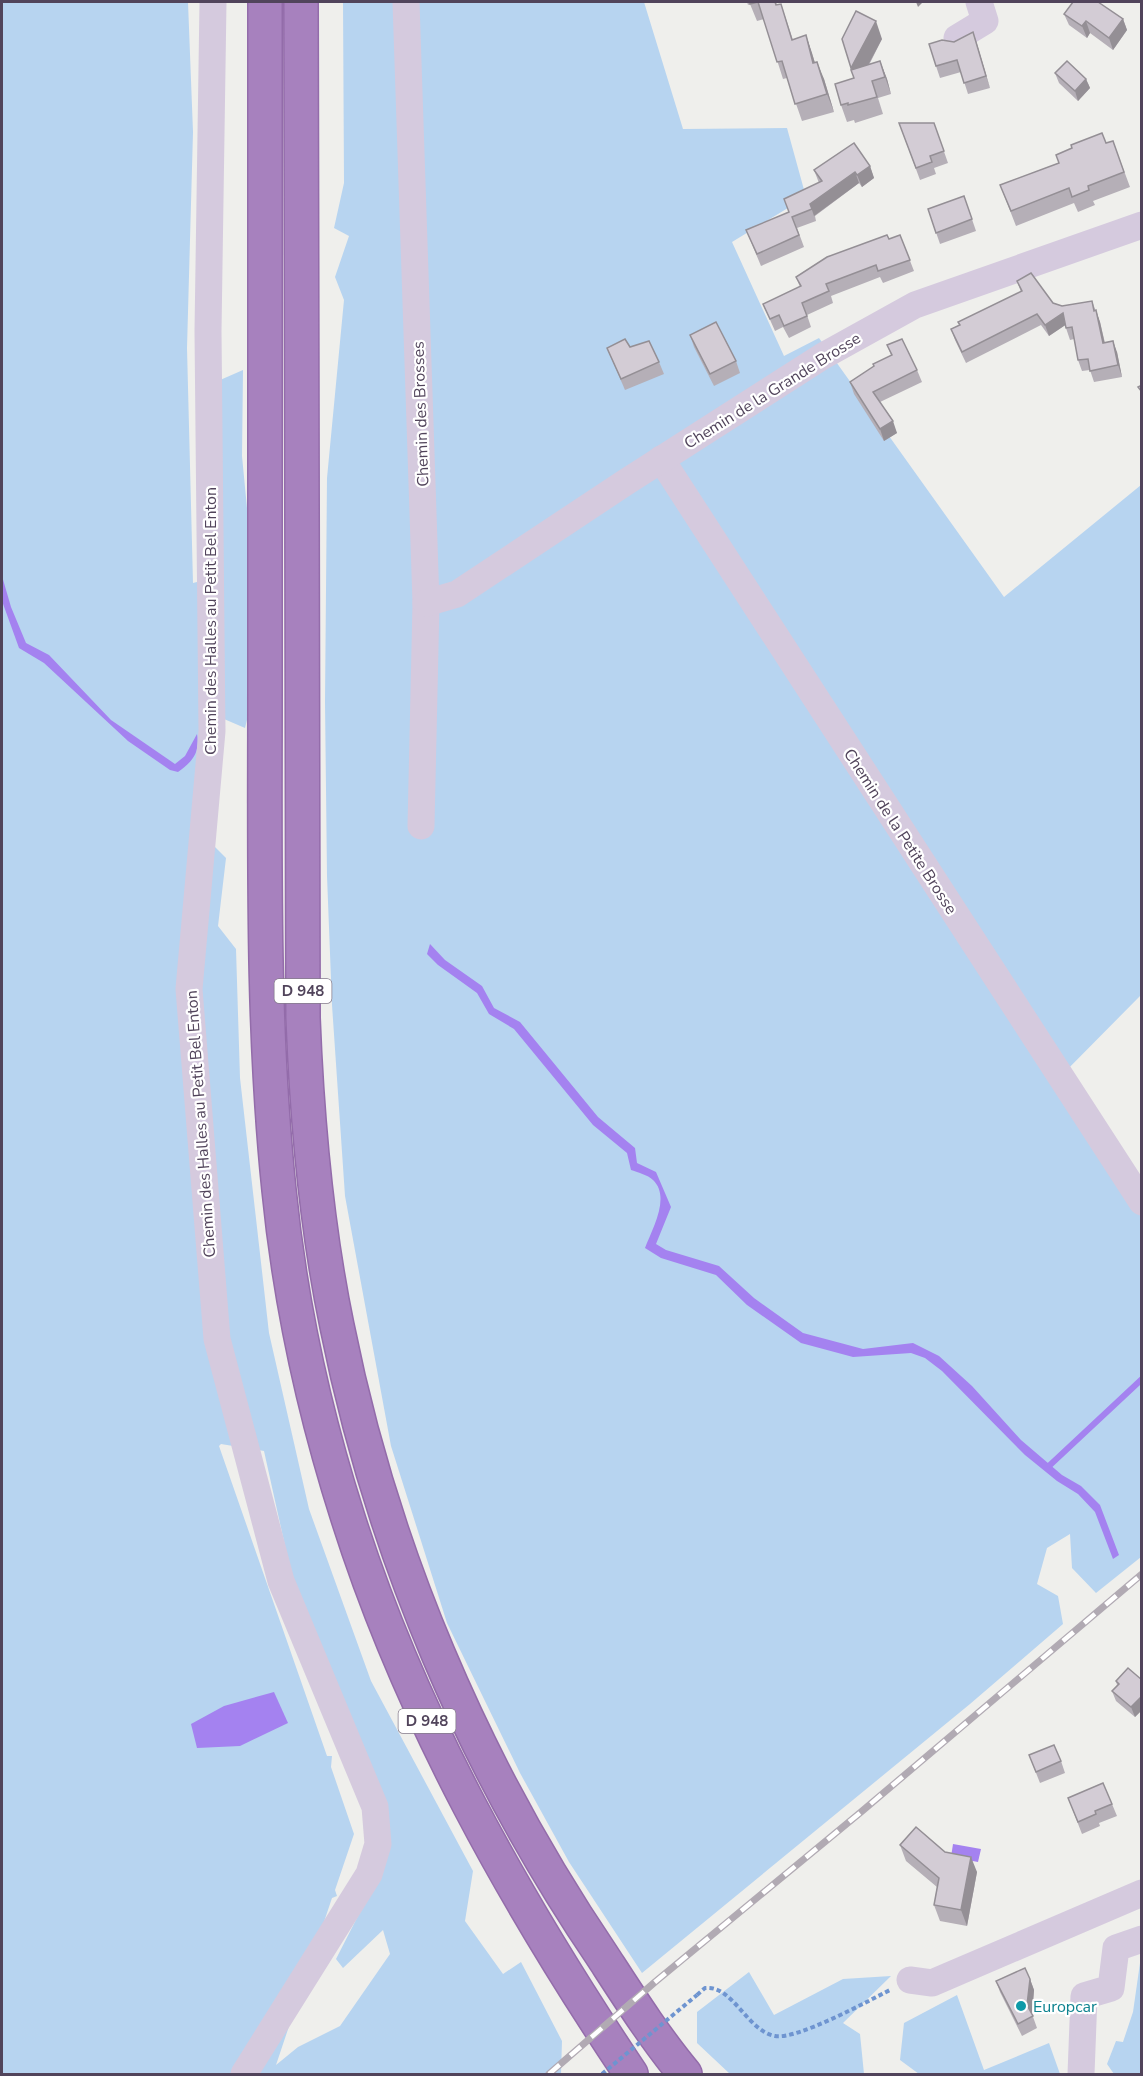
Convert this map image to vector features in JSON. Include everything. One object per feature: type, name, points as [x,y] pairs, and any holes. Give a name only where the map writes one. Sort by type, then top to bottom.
[{"type":"highway","name":"D 948","points":[[265,2],[265,926],[273,1119],[280,1197],[290,1272],[304,1349],[346,1514],[395,1650],[435,1739],[484,1834],[533,1917],[651,2074]]},
{"type":"highway","name":"D 948","points":[[301,2],[303,1018],[306,1094],[323,1248],[336,1324],[372,1474],[427,1629],[489,1765],[532,1846],[582,1927],[666,2051],[685,2074]]},
{"type":"highway","points":[[533,1917],[587,2010],[631,2074]]},
{"type":"highway","points":[[582,1927],[670,2037],[706,2074]]},
{"type":"street","name":"Chemin des Halles au Petit Bel Enton","points":[[213,2],[208,331],[213,731],[189,989],[217,1339],[281,1581],[375,1807],[378,1844],[369,1874],[244,2074]]},
{"type":"street","name":"Chemin des Brosses","points":[[406,2],[426,603],[421,826]]},
{"type":"street","points":[[957,38],[985,21],[979,2]]},
{"type":"street","name":"Chemin de la Grande Brosse","points":[[426,603],[457,594],[661,459],[823,356],[915,305],[1142,225]]},
{"type":"street","name":"Chemin de la Petite Brosse","points":[[661,459],[1141,1200]]},
{"type":"street","points":[[910,1980],[932,1983],[1141,1900]]},
{"type":"street","points":[[1081,2074],[1084,1996],[1111,1988],[1116,1948],[1142,1939]]},
{"type":"path","points":[[602,2074],[697,1995]]},
{"type":"shaded area","points":[[2,2],[188,2],[193,132],[187,348],[193,583],[201,581],[211,384],[243,370],[242,456],[249,529],[253,695],[245,728],[210,713],[198,830],[226,858],[218,926],[236,949],[240,1078],[269,1333],[309,1509],[371,1681],[473,1871],[465,1921],[503,1974],[521,1962],[562,2041],[561,2074],[2,2074]],"holes":[[[221,1444],[264,1451],[293,1582],[386,1861],[336,1959],[343,1968],[383,1930],[390,1954],[340,2026],[298,2047],[276,2065],[332,1898],[337,1896],[335,1890],[354,1834],[331,1767],[332,1756],[327,1756],[219,1446]]]},
{"type":"shaded area","points":[[343,2],[644,2],[683,129],[787,128],[806,197],[732,242],[784,356],[819,338],[1004,597],[1141,485],[1141,995],[1055,1082],[1141,1205],[1141,1557],[1096,1593],[1072,1568],[1070,1534],[1047,1548],[1037,1584],[1058,1596],[1063,1624],[970,1704],[642,1973],[569,1862],[520,1773],[447,1623],[391,1446],[345,1196],[332,1005],[327,876],[325,702],[327,478],[344,300],[335,277],[349,236],[334,228],[344,183]]},
{"type":"shaded area","points":[[2,576],[11,607],[26,643],[49,655],[111,720],[175,764],[185,756],[197,734],[196,751],[188,764],[178,772],[170,770],[128,741],[44,663],[19,648],[2,601]]},
{"type":"shaded area","points":[[430,944],[445,960],[482,986],[494,1008],[520,1022],[598,1117],[635,1148],[637,1163],[656,1172],[671,1207],[656,1244],[666,1250],[719,1266],[754,1298],[803,1333],[863,1349],[913,1343],[939,1356],[972,1386],[1021,1440],[1062,1475],[1081,1486],[1100,1505],[1119,1555],[1113,1559],[1095,1512],[1078,1494],[1057,1481],[1025,1455],[942,1371],[925,1358],[911,1353],[853,1357],[801,1343],[747,1305],[716,1275],[661,1258],[645,1248],[660,1204],[658,1187],[651,1178],[631,1170],[627,1153],[593,1125],[514,1029],[489,1014],[477,993],[438,965],[427,954]]},
{"type":"shaded area","points":[[274,1692],[288,1723],[240,1746],[197,1748],[191,1724],[224,1706]]},
{"type":"shaded area","points":[[953,1844],[981,1849],[978,1862],[951,1857]]},
{"type":"shaded area","points":[[1141,1956],[1141,2074],[1114,2074],[1107,2064],[1116,2041],[1123,2042],[1133,2012]]},
{"type":"shaded area","points":[[749,1972],[774,2015],[843,1979],[891,1976],[843,2023],[860,2034],[864,2074],[730,2074],[697,2043],[697,2012]]},
{"type":"shaded area","points":[[957,1995],[984,2070],[1049,2043],[1060,2074],[919,2074],[900,2060],[904,2023]]},
{"type":"building","points":[[758,2],[781,4],[792,40],[806,35],[813,63],[817,62],[827,94],[795,104],[782,61],[777,62]]},
{"type":"building","points":[[1073,2],[1098,2],[1123,19],[1109,38],[1086,21],[1082,26],[1064,14]]},
{"type":"building","points":[[856,11],[876,21],[851,68],[842,39]]},
{"type":"building","points":[[973,32],[986,76],[964,83],[957,60],[936,66],[929,44],[942,40],[954,42]]},
{"type":"building","points":[[880,61],[885,77],[872,81],[877,97],[841,105],[835,84],[854,78],[851,70]]},
{"type":"building","points":[[1067,61],[1086,79],[1075,91],[1055,73]]},
{"type":"building","points":[[899,123],[934,123],[944,151],[930,156],[932,162],[916,168]]},
{"type":"building","points":[[1102,133],[1106,143],[1113,141],[1124,172],[1088,186],[1089,190],[1072,197],[1069,188],[1011,211],[1000,185],[1059,163],[1056,155],[1072,148],[1071,145]]},
{"type":"building","points":[[854,143],[870,166],[857,175],[855,172],[810,204],[812,209],[792,217],[799,235],[757,254],[746,230],[789,212],[784,199],[822,181],[814,170]]},
{"type":"building","points":[[964,196],[972,219],[936,233],[928,209]]},
{"type":"building","points":[[887,235],[889,239],[900,235],[910,260],[878,271],[876,265],[826,284],[829,291],[802,303],[807,316],[784,326],[779,315],[770,319],[763,304],[801,286],[796,277],[827,257]]},
{"type":"building","points":[[1031,273],[1053,303],[1062,306],[1092,301],[1103,343],[1113,341],[1118,365],[1090,371],[1088,359],[1078,360],[1072,327],[1066,328],[1063,313],[1045,325],[1037,314],[962,352],[951,329],[960,325],[958,322],[1022,291],[1017,281]]},
{"type":"building","points":[[716,322],[736,361],[710,374],[690,335]]},
{"type":"building","points":[[625,339],[630,347],[649,341],[659,362],[621,379],[607,348]]},
{"type":"building","points":[[902,339],[917,370],[873,392],[893,421],[880,429],[850,382],[874,366],[873,364],[892,355],[887,345]]},
{"type":"building","points":[[1128,1668],[1142,1680],[1142,1696],[1131,1707],[1112,1691],[1119,1684],[1116,1681]]},
{"type":"building","points":[[1054,1745],[1061,1761],[1036,1772],[1029,1755]]},
{"type":"building","points":[[1103,1783],[1112,1804],[1078,1822],[1068,1798]]},
{"type":"building","points":[[916,1827],[945,1852],[971,1857],[961,1910],[934,1905],[939,1878],[900,1845]]},
{"type":"building","points":[[1025,1968],[1030,1979],[1027,2005],[1033,2016],[1018,2024],[996,1981]]},
{"type":"waterway","points":[[1050,1465],[1142,1379]]},
{"type":"railway","points":[[549,2074],[655,1982],[861,1812],[1142,1574]]},
{"type":"place","name":"Europcar","points":[[1021,2006]]}]
